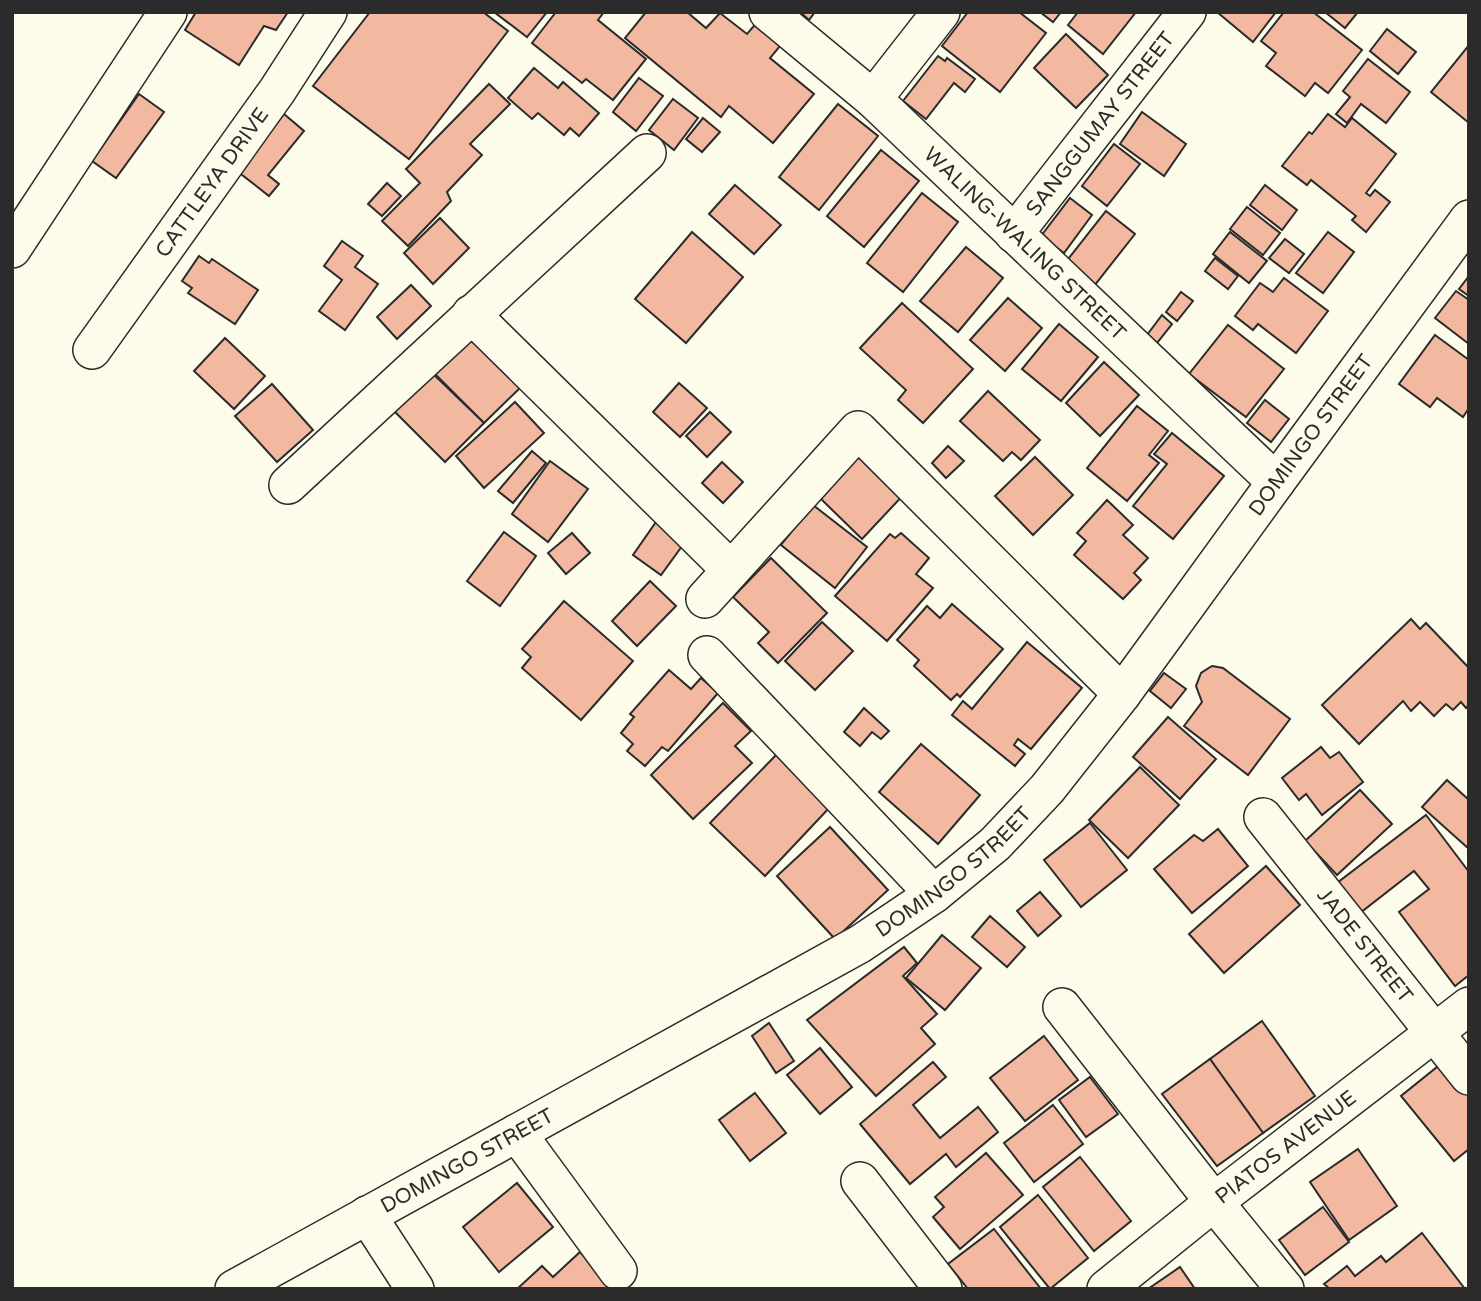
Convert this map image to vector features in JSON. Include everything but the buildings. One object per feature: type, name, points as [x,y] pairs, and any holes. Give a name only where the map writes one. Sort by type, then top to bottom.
[{"type":"street","points":[[12,248],[168,12]]},
{"type":"street","name":"CATTLEYA DRIVE","points":[[92,351],[278,91],[328,12]]},
{"type":"street","name":"WALING-WALING STREET","points":[[768,12],[873,99],[1276,482]]},
{"type":"street","points":[[873,99],[941,12]]},
{"type":"street","name":"SANGGUMAY STREET","points":[[1014,234],[1187,12]]},
{"type":"street","points":[[288,485],[647,153]]},
{"type":"street","name":"DOMINGO STREET","points":[[234,1289],[860,944],[934,894],[995,844],[1047,789],[1122,694],[1469,219]]},
{"type":"street","points":[[471,314],[732,570]]},
{"type":"street","points":[[705,599],[858,430],[1122,694]]},
{"type":"street","points":[[707,655],[934,894]]},
{"type":"street","name":"JADE STREET","points":[[1263,817],[1469,1076]]},
{"type":"street","name":"PIATOS AVENUE","points":[[1105,1289],[1469,1006]]},
{"type":"street","points":[[1062,1007],[1285,1289]]},
{"type":"street","points":[[517,1133],[618,1271]]},
{"type":"street","points":[[860,1181],[943,1289]]},
{"type":"street","points":[[367,1214],[415,1289]]}]
